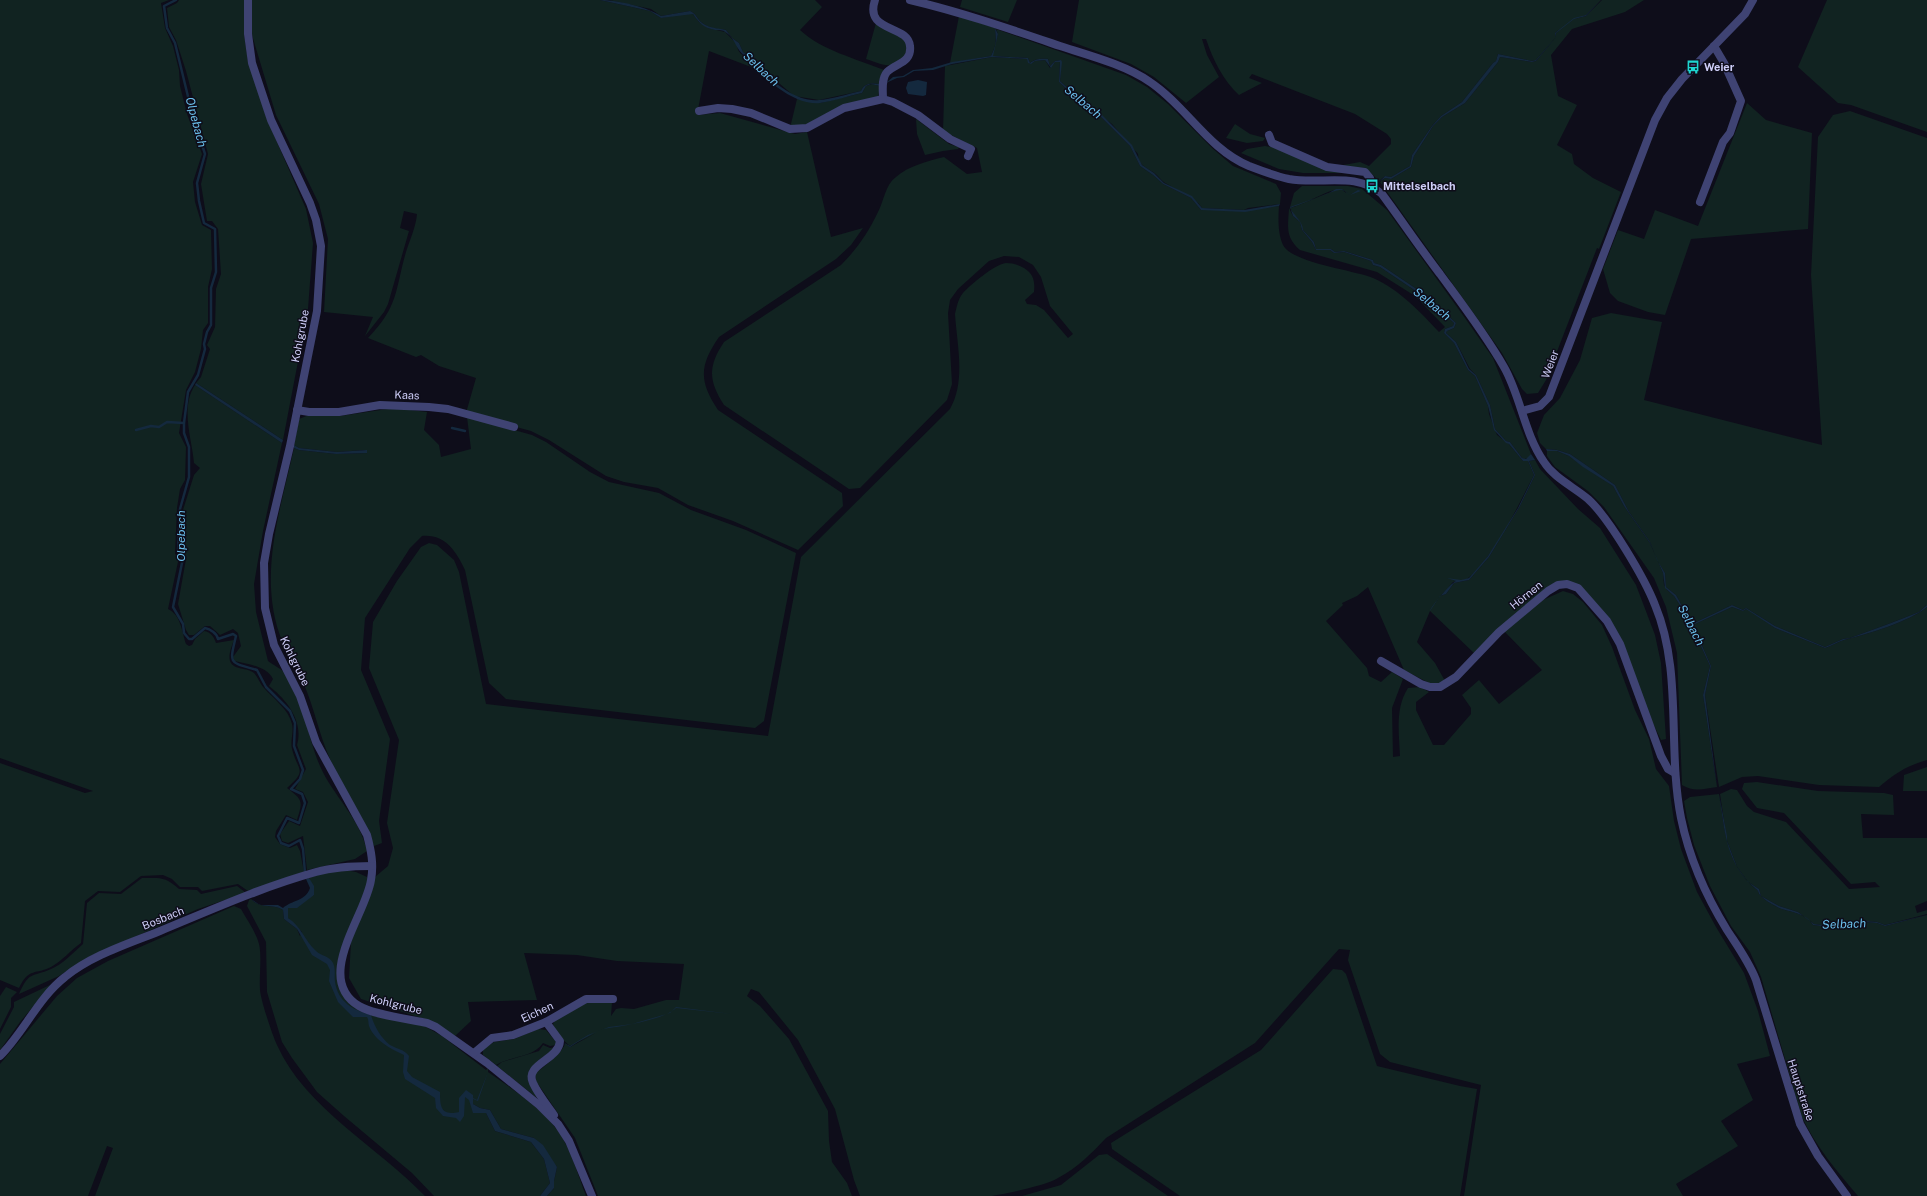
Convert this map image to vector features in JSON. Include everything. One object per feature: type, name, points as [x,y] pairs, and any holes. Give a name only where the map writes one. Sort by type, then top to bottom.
[{"type":"street","name":"Kohlgrube","points":[[248,0],[248,34],[252,63],[271,120],[310,203],[316,220],[321,246],[317,311],[268,541],[263,581],[265,608],[274,645],[300,696],[316,742],[367,834],[371,849],[371,881],[366,897],[344,949],[341,978],[344,989],[351,1000],[359,1006],[371,1011],[427,1023],[436,1027],[474,1053],[539,1105],[558,1124],[569,1140],[592,1196]]},
{"type":"street","points":[[875,0],[873,14],[877,21],[907,38],[911,45],[910,55],[904,62],[887,72],[884,79],[883,99]]},
{"type":"street","points":[[910,0],[977,17],[1127,70],[1155,86],[1171,99],[1218,147],[1247,165],[1290,179],[1361,182],[1372,186],[1382,194],[1497,355],[1505,369],[1529,430],[1544,462],[1551,472],[1588,500],[1601,513],[1643,580],[1655,604],[1665,634],[1669,657],[1675,773]]},
{"type":"street","name":"Weier","points":[[1522,411],[1540,406],[1549,397],[1655,120],[1667,98],[1682,79],[1745,14],[1753,0]]},
{"type":"street","points":[[1700,202],[1723,142],[1730,133],[1741,101],[1727,69],[1714,46]]},
{"type":"street","points":[[698,112],[718,108],[732,109],[751,113],[790,129],[807,128],[844,108],[883,99],[893,102],[918,115],[950,139],[971,149],[968,156]]},
{"type":"street","points":[[1269,134],[1272,143],[1326,167],[1365,172],[1370,178],[1372,186]]},
{"type":"street","name":"Kaas","points":[[297,410],[309,412],[339,412],[380,405],[429,407],[448,409],[514,427]]},
{"type":"street","name":"Hörnen","points":[[1381,661],[1421,684],[1430,687],[1440,687],[1456,677],[1499,632],[1548,591],[1558,585],[1567,584],[1578,588],[1607,621],[1620,644],[1661,756],[1668,769],[1675,773]]},
{"type":"street","name":"Hauptstraße","points":[[1675,773],[1681,819],[1696,868],[1706,891],[1727,930],[1751,966],[1800,1124],[1818,1156],[1847,1196]]},
{"type":"street","name":"Bosbach","points":[[0,1056],[16,1038],[34,1010],[55,986],[74,970],[97,957],[217,907],[306,875],[345,867],[372,866]]},
{"type":"street","name":"Eichen","points":[[474,1053],[492,1038],[514,1035],[546,1022],[586,999],[613,999]]},
{"type":"street","points":[[546,1022],[560,1041],[560,1048],[533,1071],[532,1082],[558,1124]]},
{"type":"green space","points":[[0,0],[169,0],[161,3],[165,28],[173,46],[179,70],[180,86],[187,114],[202,154],[193,182],[195,202],[202,225],[211,230],[212,269],[208,287],[208,323],[203,330],[201,349],[195,372],[186,390],[179,433],[186,447],[185,480],[180,489],[177,508],[175,554],[179,557],[168,609],[176,615],[186,644],[189,646],[192,645],[195,639],[204,631],[209,632],[212,635],[216,643],[234,640],[230,650],[230,661],[232,664],[238,668],[254,673],[263,686],[288,714],[292,727],[292,749],[300,770],[297,777],[287,788],[299,798],[301,805],[297,820],[286,815],[276,831],[275,837],[280,844],[290,848],[297,845],[300,851],[304,872],[248,891],[238,884],[202,891],[198,887],[180,887],[172,879],[163,875],[141,876],[120,892],[98,891],[85,901],[81,943],[51,967],[30,974],[26,977],[19,988],[0,980],[0,763],[85,793],[93,791],[0,758]]},
{"type":"green space","points":[[179,0],[245,0],[244,34],[248,61],[267,119],[306,209],[313,243],[308,309],[283,440],[196,383],[201,377],[210,349],[207,345],[215,327],[216,289],[221,274],[218,229],[212,221],[207,221],[201,184],[208,154],[186,71],[176,40],[169,27],[167,8],[177,3]]},
{"type":"green space","points":[[252,0],[600,0],[650,11],[661,18],[690,13],[708,28],[725,32],[737,44],[738,50],[741,54],[747,57],[759,70],[709,51],[697,115],[720,113],[795,134],[807,132],[831,237],[863,228],[851,245],[836,259],[719,337],[712,347],[705,365],[705,382],[707,390],[718,410],[842,493],[843,506],[798,550],[733,521],[688,505],[658,488],[624,482],[606,476],[549,440],[531,431],[466,413],[476,378],[439,366],[421,355],[416,357],[368,338],[378,327],[391,307],[406,252],[413,233],[417,214],[404,211],[400,228],[409,231],[388,304],[384,312],[365,336],[373,317],[324,312],[328,239],[319,204],[276,115],[252,35]]},
{"type":"green space","points":[[609,0],[815,0],[822,7],[800,30],[829,49],[884,70],[880,84],[866,85],[861,91],[819,100],[794,96],[743,52],[739,43],[732,38],[726,30],[707,26],[692,12],[690,11],[661,16],[651,9]]},
{"type":"green space","points":[[962,0],[1017,0],[1008,22],[960,7]]},
{"type":"green space","points":[[1079,0],[1601,0],[1586,15],[1574,19],[1586,16],[1602,0],[1644,0],[1625,12],[1572,29],[1551,55],[1558,96],[1577,105],[1557,145],[1572,154],[1574,164],[1593,178],[1621,192],[1599,249],[1597,248],[1546,380],[1538,393],[1527,394],[1522,389],[1502,353],[1380,182],[1385,178],[1391,179],[1411,167],[1414,156],[1433,126],[1442,117],[1465,103],[1498,62],[1500,57],[1532,62],[1536,61],[1556,37],[1536,60],[1532,61],[1498,54],[1496,61],[1462,102],[1441,116],[1432,126],[1412,155],[1410,166],[1391,177],[1385,176],[1379,181],[1366,168],[1338,166],[1360,162],[1369,166],[1391,144],[1391,139],[1387,134],[1355,114],[1252,74],[1249,78],[1262,83],[1239,95],[1228,83],[1219,69],[1206,39],[1202,39],[1207,55],[1219,77],[1186,103],[1154,77],[1131,64],[1072,42]]},
{"type":"green space","points":[[1827,0],[1927,0],[1927,132],[1851,105],[1838,103],[1798,67]]},
{"type":"green space","points":[[959,16],[995,28],[996,42],[991,56],[950,63]]},
{"type":"green space","points":[[876,23],[896,34],[905,41],[907,49],[902,60],[894,64],[887,65],[866,59]]},
{"type":"green space","points":[[996,29],[1126,75],[1147,87],[1168,104],[1212,148],[1233,166],[1276,184],[1281,193],[1280,204],[1248,208],[1244,210],[1202,208],[1195,200],[1165,183],[1155,173],[1142,165],[1138,154],[1112,124],[1085,104],[1060,81],[1061,60],[1055,61],[1050,66],[1048,59],[1038,59],[1030,63],[1028,58],[992,56],[998,34]]},
{"type":"green space","points":[[992,57],[1027,59],[1030,64],[1035,61],[1045,60],[1050,68],[1055,62],[1060,62],[1059,82],[1084,105],[1099,115],[1130,146],[1140,166],[1163,184],[1191,198],[1201,210],[1250,210],[1279,206],[1280,236],[1283,245],[1289,251],[1298,257],[1310,261],[1373,278],[1392,288],[1401,295],[1439,332],[1445,327],[1415,296],[1377,272],[1300,250],[1292,241],[1288,231],[1289,208],[1293,216],[1300,222],[1302,230],[1312,242],[1316,250],[1330,250],[1334,253],[1344,252],[1371,261],[1373,265],[1380,267],[1426,298],[1454,323],[1453,326],[1445,329],[1444,333],[1454,343],[1468,370],[1475,376],[1488,406],[1489,414],[1497,435],[1509,444],[1523,461],[1528,461],[1534,475],[1509,523],[1488,557],[1466,579],[1447,579],[1458,581],[1453,582],[1441,596],[1446,594],[1454,583],[1469,580],[1489,557],[1520,506],[1535,475],[1529,461],[1535,460],[1540,469],[1578,509],[1600,528],[1636,585],[1655,635],[1661,663],[1666,739],[1661,740],[1647,711],[1622,643],[1580,586],[1558,582],[1475,654],[1430,611],[1417,642],[1435,663],[1445,681],[1437,684],[1429,683],[1404,670],[1368,587],[1357,596],[1342,603],[1343,605],[1326,621],[1367,668],[1369,676],[1381,682],[1392,672],[1403,679],[1392,708],[1393,757],[1400,756],[1399,712],[1408,688],[1420,687],[1429,692],[1416,702],[1416,710],[1433,745],[1444,745],[1471,714],[1471,708],[1462,695],[1479,680],[1499,704],[1542,670],[1504,631],[1543,600],[1563,591],[1573,594],[1583,602],[1602,625],[1612,647],[1635,710],[1649,739],[1656,769],[1669,786],[1674,821],[1681,849],[1697,892],[1744,973],[1758,1011],[1770,1056],[1737,1064],[1753,1100],[1721,1121],[1738,1146],[1676,1184],[1683,1196],[1464,1196],[1481,1085],[1390,1062],[1380,1054],[1348,960],[1350,950],[1339,949],[1255,1043],[1106,1138],[1090,1155],[1072,1170],[1053,1181],[992,1196],[860,1196],[854,1180],[835,1109],[798,1040],[759,992],[751,989],[747,996],[760,1006],[789,1039],[828,1111],[829,1141],[832,1162],[847,1183],[852,1196],[598,1196],[575,1138],[536,1081],[535,1074],[561,1051],[565,1043],[570,1047],[596,1033],[570,1046],[557,1033],[553,1024],[556,1019],[588,1002],[612,1002],[611,1016],[616,1009],[634,1009],[666,1000],[679,1000],[684,964],[617,961],[577,955],[524,953],[537,1000],[468,1002],[471,1021],[455,1036],[428,1020],[361,999],[349,978],[351,942],[375,877],[388,866],[393,848],[387,823],[399,740],[369,668],[373,622],[397,581],[421,547],[429,543],[437,545],[454,560],[459,572],[486,704],[768,736],[801,557],[950,409],[958,387],[959,350],[955,314],[961,295],[977,280],[1001,264],[1011,263],[1018,265],[1030,273],[1034,282],[1034,292],[1025,300],[1027,304],[1036,305],[1044,310],[1068,338],[1073,334],[1050,306],[1041,277],[1033,265],[1019,257],[1004,256],[989,261],[958,289],[950,300],[948,313],[952,384],[947,400],[860,488],[849,489],[724,405],[715,388],[712,373],[713,366],[715,358],[724,342],[841,265],[857,247],[870,227],[892,180],[901,173],[918,164],[944,157],[967,174],[982,172],[977,148],[943,131],[945,66]]},
{"type":"green space","points":[[872,84],[880,86],[878,97],[807,125],[790,128],[797,99],[820,103],[862,93],[866,86]]},
{"type":"green space","points":[[1747,103],[1766,120],[1812,133],[1808,229],[1691,239],[1665,315],[1648,312],[1618,301],[1610,293],[1603,269],[1618,230],[1644,239],[1655,210],[1698,226]]},
{"type":"green space","points":[[1850,111],[1927,138],[1927,605],[1919,612],[1850,638],[1843,639],[1825,647],[1775,626],[1746,608],[1743,610],[1732,605],[1692,624],[1676,595],[1666,587],[1665,573],[1657,561],[1650,542],[1629,512],[1615,485],[1570,454],[1557,450],[1546,449],[1540,443],[1537,433],[1544,415],[1560,398],[1580,360],[1592,318],[1611,313],[1662,322],[1644,400],[1822,445],[1811,275],[1818,137],[1833,115]]},
{"type":"green space","points":[[916,119],[949,144],[959,147],[958,149],[925,155],[917,134]]},
{"type":"green space","points":[[1235,124],[1250,134],[1265,138],[1263,141],[1247,143],[1226,138]]},
{"type":"green space","points":[[1265,146],[1277,148],[1356,173],[1303,173],[1279,169],[1241,153],[1247,149]]},
{"type":"green space","points":[[1302,186],[1348,186],[1362,189],[1387,210],[1493,358],[1531,454],[1529,458],[1522,458],[1510,442],[1506,441],[1495,429],[1490,405],[1476,375],[1470,369],[1456,342],[1446,333],[1454,328],[1456,323],[1427,296],[1381,265],[1374,263],[1373,260],[1344,251],[1335,252],[1331,249],[1316,249],[1314,242],[1302,229],[1300,222],[1290,208],[1296,206],[1290,207],[1294,193]]},
{"type":"green space","points":[[195,385],[282,443],[263,531],[254,584],[256,612],[268,661],[284,672],[292,683],[301,706],[316,755],[325,777],[359,828],[364,839],[367,851],[355,859],[307,870],[303,836],[288,843],[282,841],[280,834],[289,821],[300,826],[308,802],[303,792],[295,789],[306,769],[297,745],[299,736],[296,719],[282,697],[269,686],[273,679],[266,671],[256,666],[234,661],[233,657],[241,646],[238,633],[233,629],[220,635],[210,626],[205,626],[194,635],[189,635],[186,630],[178,604],[186,559],[182,548],[183,510],[194,475],[200,468],[194,463],[188,424],[188,404]]},
{"type":"green space","points":[[394,408],[427,412],[424,430],[439,445],[441,457],[471,449],[467,417],[532,435],[546,442],[590,472],[609,482],[659,493],[691,510],[746,530],[796,553],[764,721],[755,728],[506,699],[489,683],[465,570],[462,563],[449,545],[437,538],[422,536],[410,548],[365,618],[361,670],[390,739],[379,821],[382,843],[374,846],[330,759],[307,691],[279,633],[272,603],[271,570],[272,553],[278,518],[294,448],[299,450],[336,454],[367,453],[366,450],[337,452],[299,448],[294,445],[299,419],[309,415],[340,416]]},
{"type":"green space","points":[[1547,451],[1557,451],[1569,456],[1613,486],[1624,506],[1650,543],[1663,573],[1664,585],[1674,596],[1687,616],[1710,666],[1703,695],[1717,787],[1690,789],[1682,785],[1677,653],[1666,607],[1654,578],[1604,507],[1588,491],[1555,467],[1547,456]]},
{"type":"green space","points":[[1732,607],[1743,611],[1746,609],[1749,610],[1775,628],[1825,648],[1844,640],[1876,631],[1910,618],[1927,607],[1927,760],[1902,770],[1879,787],[1819,785],[1758,776],[1742,777],[1719,787],[1705,695],[1711,666],[1693,625]]},
{"type":"green space","points":[[1927,767],[1927,791],[1903,791],[1904,775]]},
{"type":"green space","points":[[1757,782],[1818,791],[1884,793],[1893,795],[1894,815],[1861,814],[1863,838],[1927,838],[1927,901],[1915,906],[1917,913],[1927,910],[1927,914],[1885,925],[1877,922],[1865,921],[1829,926],[1814,924],[1798,912],[1779,906],[1761,896],[1759,889],[1748,882],[1737,867],[1727,841],[1720,794],[1731,789],[1737,790],[1747,806],[1754,812],[1786,822],[1849,889],[1880,887],[1875,882],[1851,884],[1784,813],[1757,808],[1742,789],[1744,783]]},
{"type":"green space","points":[[1719,794],[1728,846],[1738,869],[1760,895],[1770,903],[1779,908],[1802,915],[1813,925],[1829,927],[1842,925],[1851,926],[1865,922],[1877,923],[1885,926],[1927,915],[1927,1196],[1858,1196],[1827,1158],[1802,1117],[1761,977],[1750,952],[1731,926],[1710,886],[1694,845],[1687,818],[1684,801],[1690,797]]},
{"type":"green space","points":[[345,870],[356,872],[367,877],[368,883],[340,953],[338,979],[355,1006],[426,1027],[442,1036],[486,1070],[488,1068],[488,1072],[535,1106],[551,1122],[563,1138],[574,1162],[586,1196],[547,1196],[554,1188],[557,1167],[534,1138],[501,1129],[490,1110],[480,1108],[473,1104],[473,1099],[469,1098],[476,1112],[486,1113],[495,1131],[531,1142],[544,1159],[550,1183],[540,1196],[434,1196],[412,1173],[317,1092],[282,1042],[267,992],[266,942],[247,906],[249,900],[251,899],[259,904],[283,910],[284,919],[297,929],[300,936],[302,932],[288,918],[288,908],[314,895],[309,878],[329,871]]},
{"type":"green space","points":[[142,878],[166,880],[179,889],[197,890],[201,894],[237,886],[246,893],[198,909],[87,958],[59,976],[19,994],[29,978],[59,965],[83,944],[87,903],[99,893],[121,894]]},
{"type":"green space","points":[[234,906],[241,909],[258,940],[260,954],[260,990],[262,1002],[277,1045],[289,1068],[324,1108],[425,1196],[95,1196],[113,1148],[107,1146],[88,1196],[0,1196],[0,1064],[57,996],[77,978],[108,961]]},
{"type":"green space","points":[[1333,969],[1342,970],[1346,974],[1377,1066],[1477,1089],[1460,1196],[1180,1196],[1112,1149],[1111,1143],[1261,1050]]},
{"type":"green space","points":[[52,984],[20,1022],[0,1050],[0,1034],[14,1007],[14,1002]]},
{"type":"green space","points":[[6,987],[17,992],[11,998],[11,1007],[0,1029],[0,996]]},
{"type":"green space","points":[[538,1029],[546,1030],[557,1043],[556,1045],[550,1046],[543,1043],[533,1052],[496,1065],[483,1055],[483,1049],[494,1042],[514,1039]]},
{"type":"green space","points":[[543,1045],[550,1048],[556,1047],[530,1070],[529,1083],[542,1102],[497,1066],[502,1062],[539,1051]]},
{"type":"green space","points":[[1107,1154],[1168,1196],[1022,1196],[1061,1185],[1099,1155]]},
{"type":"water","points":[[600,0],[615,1],[632,5],[648,10],[661,16],[690,11],[707,26],[726,30],[732,38],[723,31],[711,29],[705,26],[700,22],[693,14],[661,18],[650,11]]},
{"type":"water","points":[[1601,0],[1586,16],[1574,19],[1556,33],[1556,37],[1555,33],[1574,18],[1586,15]]},
{"type":"water","points":[[995,28],[998,34],[993,56],[1028,58],[1030,63],[1038,59],[1048,59],[1050,66],[1055,61],[1061,60],[1060,81],[1085,104],[1100,113],[1132,145],[1142,165],[1154,173],[1164,183],[1192,196],[1202,208],[1244,210],[1280,204],[1279,206],[1245,212],[1201,210],[1191,198],[1163,184],[1140,166],[1130,146],[1099,115],[1084,105],[1059,82],[1060,62],[1055,62],[1051,68],[1045,60],[1035,61],[1031,64],[1028,63],[1027,59],[992,57],[952,64],[933,70],[914,71],[904,77],[897,78],[886,83],[893,77],[903,76],[913,70],[932,68],[952,62],[991,56],[996,42]]},
{"type":"water","points":[[1556,37],[1536,61],[1532,62],[1500,57],[1498,62],[1465,103],[1442,117],[1433,126],[1414,156],[1411,167],[1391,179],[1385,178],[1379,182],[1385,176],[1391,177],[1410,166],[1412,155],[1432,126],[1441,116],[1462,102],[1496,61],[1498,54],[1532,61],[1536,60]]},
{"type":"water","points":[[732,38],[739,43],[743,52],[749,56],[770,79],[789,92],[809,100],[835,98],[861,91],[864,86],[871,84],[866,86],[862,93],[820,103],[810,103],[799,100],[779,89],[753,65],[747,57],[740,52]]},
{"type":"water","points":[[918,80],[927,82],[926,95],[908,94],[906,88],[908,82]]},
{"type":"water","points":[[1336,189],[1342,189],[1350,195],[1342,190],[1327,194]]},
{"type":"water","points":[[1358,190],[1361,191],[1350,195]]},
{"type":"water","points":[[1323,195],[1301,204],[1290,207]]},
{"type":"water","points":[[1291,209],[1300,221],[1303,230],[1314,242],[1316,249],[1331,249],[1335,252],[1344,251],[1373,260],[1374,263],[1381,265],[1427,296],[1456,323],[1454,328],[1446,333],[1456,342],[1469,369],[1476,375],[1490,405],[1495,429],[1506,441],[1510,442],[1522,458],[1526,459],[1531,454],[1535,460],[1529,461],[1535,475],[1520,506],[1489,557],[1469,580],[1454,583],[1446,594],[1441,596],[1450,586],[1456,581],[1447,578],[1461,580],[1469,578],[1488,556],[1518,508],[1534,475],[1528,461],[1523,461],[1509,444],[1506,443],[1494,430],[1488,406],[1475,376],[1468,370],[1454,343],[1444,333],[1445,329],[1453,326],[1454,323],[1426,298],[1380,267],[1373,265],[1371,261],[1344,252],[1334,253],[1330,250],[1316,250],[1312,242],[1302,230],[1300,222],[1293,216]]},
{"type":"water","points":[[196,383],[283,440],[282,443],[195,385]]},
{"type":"water","points":[[294,445],[299,448],[337,452],[367,450],[367,453],[336,454],[299,450],[294,448]]},
{"type":"water","points":[[1546,449],[1557,450],[1570,454],[1615,485],[1629,512],[1650,542],[1654,552],[1650,543],[1624,506],[1613,486],[1583,467],[1569,456],[1557,451],[1547,451]]},
{"type":"water","points":[[1658,562],[1665,573],[1666,587],[1676,595],[1692,624],[1732,605],[1743,610],[1746,608],[1775,626],[1825,647],[1843,639],[1850,638],[1919,612],[1910,618],[1876,631],[1844,640],[1825,648],[1775,628],[1746,609],[1743,611],[1732,607],[1693,625],[1711,666],[1705,695],[1717,787],[1703,695],[1710,666],[1687,616],[1674,596],[1665,588],[1663,573]]},
{"type":"water","points":[[1719,794],[1727,836],[1727,841],[1725,833]]},
{"type":"water","points":[[1727,841],[1736,865],[1732,857]]},
{"type":"water","points":[[309,878],[314,886],[314,895],[297,908],[288,908],[288,918],[297,925],[316,951],[328,957],[332,961],[339,995],[352,1008],[371,1015],[376,1027],[384,1039],[390,1045],[403,1050],[409,1056],[407,1071],[412,1077],[440,1092],[441,1106],[448,1113],[459,1112],[459,1098],[466,1090],[473,1095],[473,1098],[477,1100],[488,1072],[478,1101],[473,1099],[473,1104],[480,1108],[490,1110],[501,1129],[534,1138],[543,1145],[557,1167],[554,1188],[547,1196],[540,1196],[550,1183],[544,1159],[531,1142],[495,1131],[486,1113],[473,1113],[469,1100],[465,1097],[464,1116],[460,1122],[456,1118],[443,1116],[436,1108],[435,1098],[405,1079],[403,1072],[404,1055],[389,1047],[375,1036],[371,1031],[367,1017],[353,1017],[338,1002],[329,981],[330,970],[327,964],[312,955],[297,929],[284,919],[283,910],[261,905],[278,905],[283,908],[302,898],[310,888],[306,879]]},
{"type":"water","points":[[1750,884],[1759,889],[1761,896],[1757,890]]},
{"type":"water","points":[[1761,896],[1779,906],[1798,912],[1803,916],[1779,908]]},
{"type":"water","name":"Selbach","points":[[1927,915],[1885,926],[1877,923],[1865,922],[1851,926],[1842,925],[1829,927],[1813,925],[1810,921],[1814,924],[1829,926],[1865,921],[1877,922],[1885,925]]},
{"type":"water","points":[[676,1007],[732,1014],[676,1008],[672,1011]]},
{"type":"water","points":[[666,1014],[654,1019],[625,1026],[609,1028],[599,1031],[570,1047],[564,1043],[570,1046],[588,1035],[609,1027],[632,1024]]},
{"type":"waterway","name":"Olpebach","points":[[176,0],[164,6],[167,28],[175,43],[192,113],[205,154],[197,183],[204,223],[215,229],[216,272],[211,288],[211,325],[207,332],[204,344],[205,349],[198,375],[188,392],[184,423],[184,433],[189,447],[189,477],[180,509],[178,551],[183,558],[173,607],[183,624],[184,633],[189,639],[192,639],[205,628],[213,632],[218,639],[233,634],[236,636],[232,652],[233,661],[257,670],[266,687],[290,711],[295,723],[294,746],[303,770],[300,779],[291,789],[302,794],[305,803],[299,823],[287,818],[278,836],[281,843],[289,846],[300,840],[303,849],[305,873]]},
{"type":"waterway","points":[[136,430],[151,426],[159,427],[167,422],[184,423]]},
{"type":"waterway","points":[[452,428],[465,431]]},
{"type":"place","name":"Weier","points":[[1693,67]]},
{"type":"place","name":"Mittelselbach","points":[[1372,186]]}]
